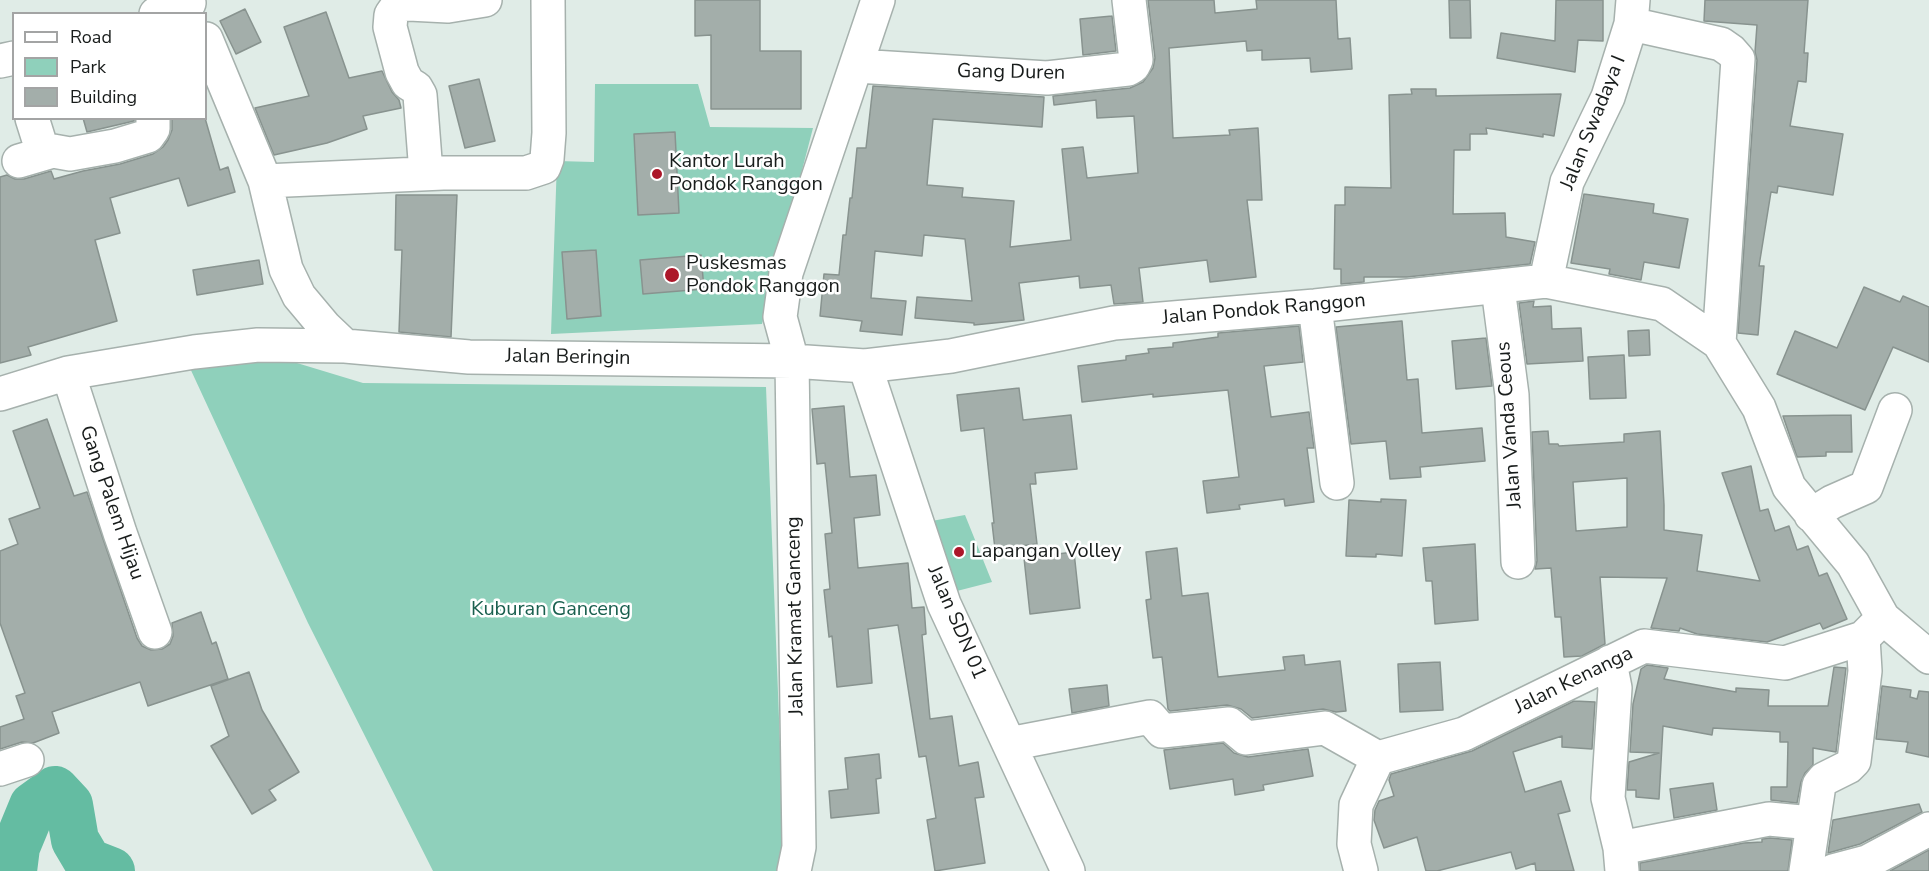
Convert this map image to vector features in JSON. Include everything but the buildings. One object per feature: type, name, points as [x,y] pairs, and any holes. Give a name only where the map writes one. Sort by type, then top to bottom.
[{"type":"street","points":[[426,173],[420,95],[416,88],[408,83],[402,72],[390,27],[391,15],[399,5],[448,6],[485,0]]},
{"type":"street","points":[[265,181],[426,173],[526,173],[544,166],[548,159],[549,133],[548,0]]},
{"type":"street","name":"Gang Duren","points":[[857,66],[1047,78],[1128,69],[1136,60],[1129,0]]},
{"type":"street","points":[[792,361],[780,317],[786,273],[857,66],[875,1]]},
{"type":"street","points":[[164,12],[190,5]]},
{"type":"street","points":[[1632,12],[1721,44],[1738,59],[1719,343]]},
{"type":"street","name":"Jalan Swadaya I","points":[[1546,281],[1567,182],[1608,97],[1632,12]]},
{"type":"street","points":[[207,44],[265,181],[286,269],[299,296],[325,327],[345,346]]},
{"type":"street","points":[[32,120],[31,157],[53,151],[70,154],[115,146],[148,136],[153,129],[153,120]]},
{"type":"street","name":"Jalan Pondok Ranggon","points":[[792,361],[865,366],[951,356],[1114,323],[1315,306],[1546,281],[1662,304],[1719,343],[1760,408],[1789,487],[1853,564],[1873,628],[1929,657]]},
{"type":"street","name":"Jalan Vanda Ceous","points":[[1498,288],[1512,395],[1518,562]]},
{"type":"street","points":[[1315,306],[1337,483]]},
{"type":"street","name":"Jalan Beringin","points":[[0,394],[68,373],[194,352],[258,345],[345,346],[469,357],[792,361]]},
{"type":"street","name":"Jalan Kramat Ganceng","points":[[792,361],[799,847],[794,871]]},
{"type":"street","name":"Jalan SDN 01","points":[[865,366],[944,604],[1068,871]]},
{"type":"street","name":"Gang Palem Hijau","points":[[68,373],[155,632]]},
{"type":"street","points":[[1811,515],[1832,502],[1866,487],[1895,410]]},
{"type":"street","points":[[1806,871],[1819,785],[1824,778],[1848,767],[1854,761],[1865,671],[1873,628]]},
{"type":"street","name":"Jalan Kenanga","points":[[1378,758],[1464,734],[1644,646],[1785,663],[1873,628]]},
{"type":"street","points":[[1610,662],[1615,688],[1608,798],[1621,860],[1769,819],[1812,823]]},
{"type":"street","points":[[1009,744],[1150,717],[1162,731],[1229,724],[1246,738],[1325,728],[1378,758],[1356,805],[1354,844],[1361,871]]},
{"type":"street","points":[[1833,871],[1868,862],[1929,829]]},
{"type":"green space","points":[[595,84],[698,84],[710,127],[813,128],[762,324],[551,334],[557,161],[594,162]]},
{"type":"green space","name":"Kuburan Ganceng","points":[[287,360],[363,383],[766,387],[785,871],[433,871],[308,623],[189,366]]},
{"type":"green space","name":"Lapangan Volley","points":[[965,515],[992,582],[953,592],[926,522]]},
{"type":"waterway","points":[[13,871],[16,847],[33,806],[55,790],[69,805],[75,840],[88,862],[111,871]]},
{"type":"place","name":"Kantor Lurah Pondok Ranggon","points":[[657,174]]},
{"type":"place","name":"Puskesmas Pondok Ranggon","points":[[672,275]]},
{"type":"place","name":"Lapangan Volley","points":[[959,552]]}]
